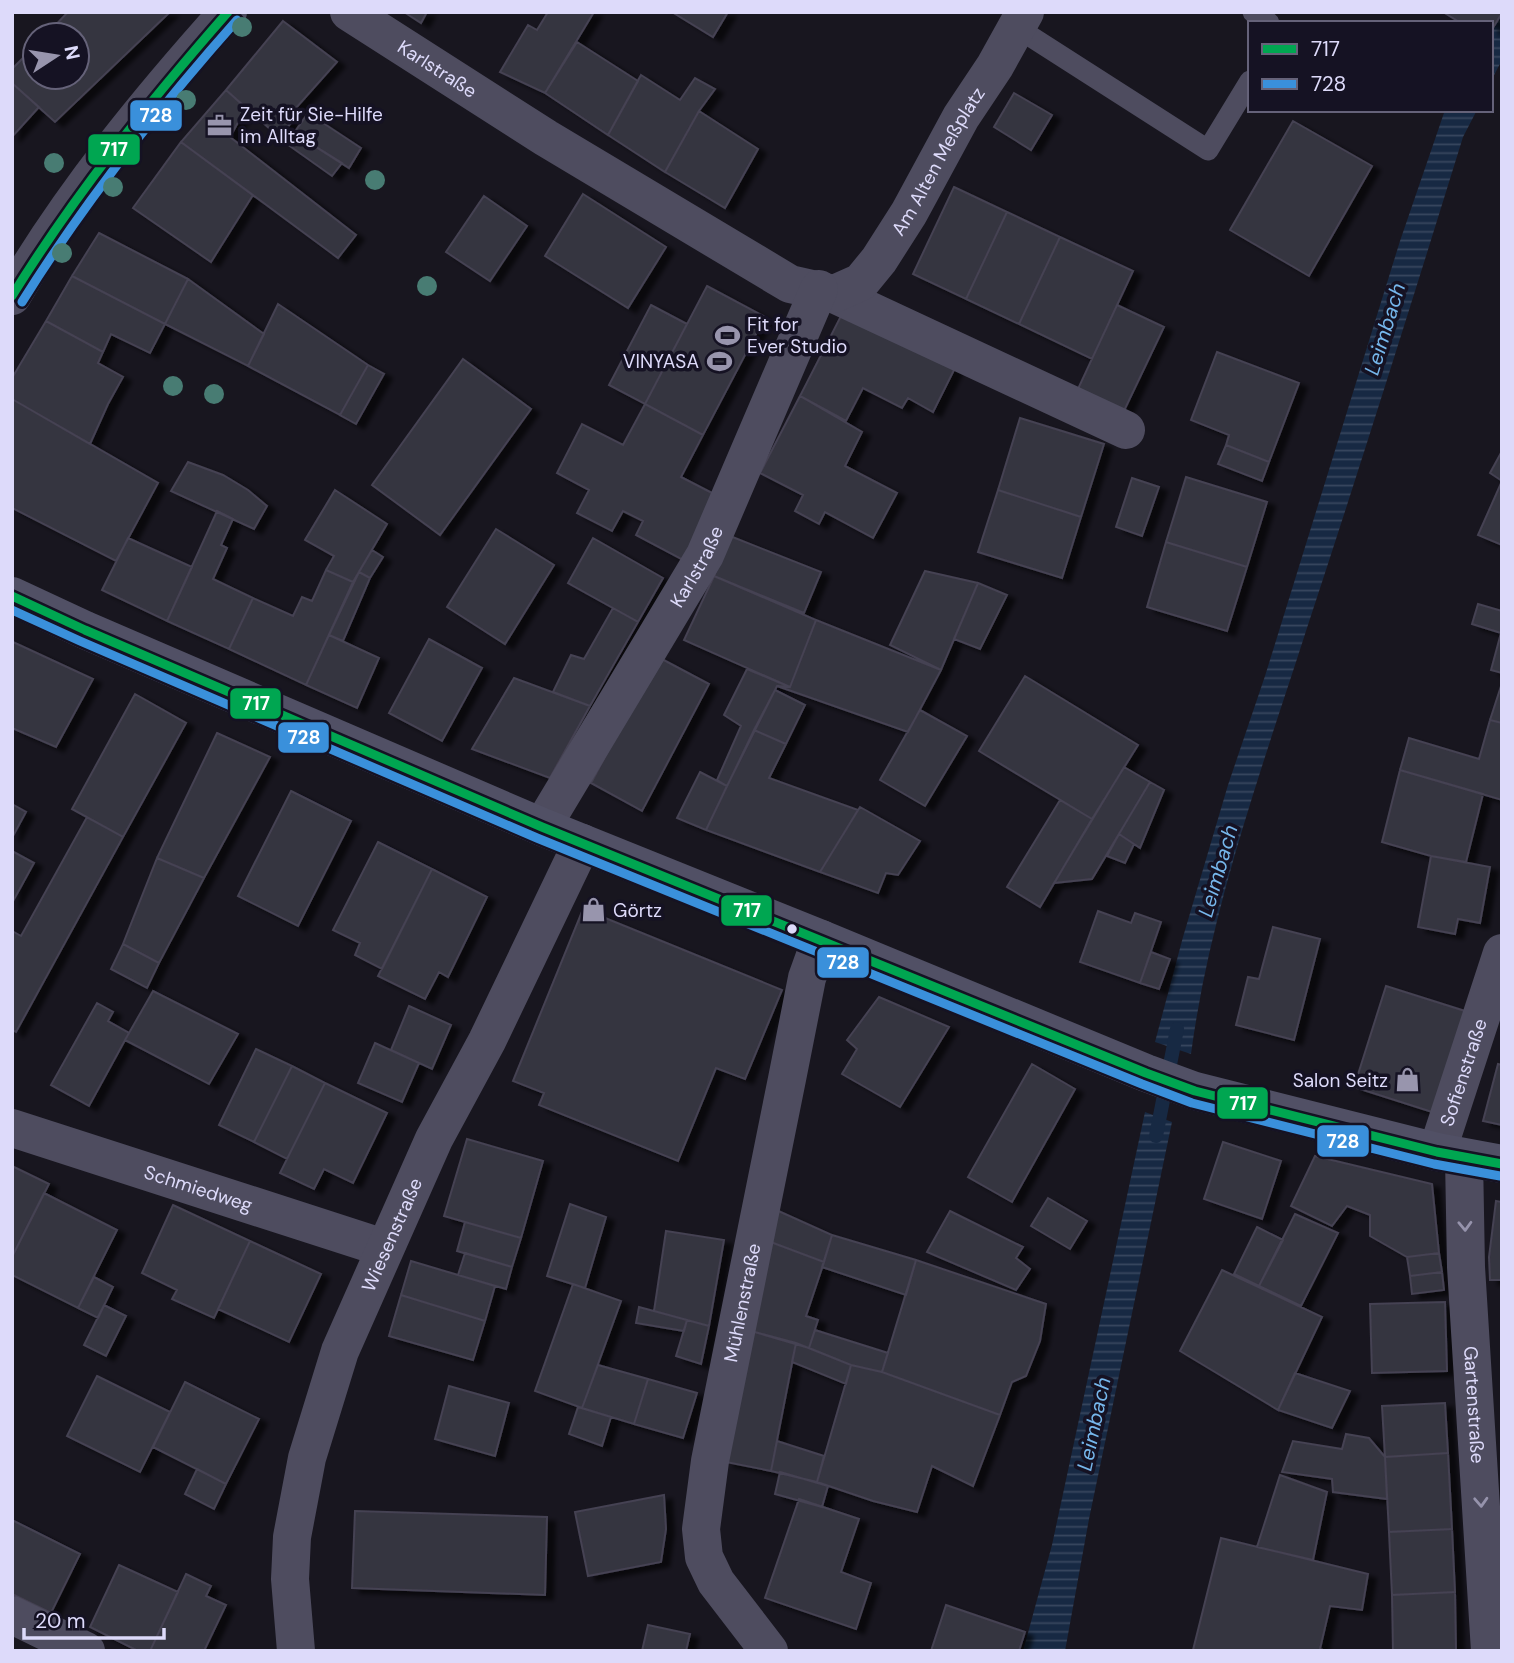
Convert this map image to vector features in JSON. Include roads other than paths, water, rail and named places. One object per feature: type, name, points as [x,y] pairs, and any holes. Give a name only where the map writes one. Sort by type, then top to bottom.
[{"type":"street","points":[[12,296],[83,187],[133,123],[228,12]]},
{"type":"street","name":"Karlstraße","points":[[349,12],[546,138],[790,284],[827,292],[1126,430]]},
{"type":"street","name":"Am Alten Meßplatz","points":[[827,292],[861,282],[879,260],[909,213],[961,117],[1021,20]]},
{"type":"street","name":"Karlstraße","points":[[542,827],[705,555],[802,325],[827,292]]},
{"type":"street","points":[[12,596],[582,844],[1146,1073],[1195,1091],[1450,1155],[1502,1164]]},
{"type":"street","name":"Wiesenstraße","points":[[296,1651],[290,1579],[292,1537],[317,1423],[340,1351],[434,1139],[487,1041],[582,844]]},
{"type":"street","name":"Mühlenstraße","points":[[769,1651],[716,1582],[704,1556],[701,1529],[710,1461],[807,978],[821,939]]},
{"type":"street","name":"Sofienstraße","points":[[1450,1155],[1502,953]]},
{"type":"street","name":"Schmiedweg","points":[[12,1128],[384,1248]]},
{"type":"street","name":"Gartenstraße","points":[[1450,1155],[1466,1267],[1490,1651]]},
{"type":"street","points":[[12,1615],[86,1651]]},
{"type":"lane","points":[[1021,20],[1208,150],[1248,84]]},
{"type":"water","points":[[1502,13],[1502,60],[1493,77],[1493,28]]},
{"type":"water","points":[[1444,112],[1476,112],[1463,137],[1239,840],[1211,947],[1191,1054],[1155,1042],[1228,785],[1265,676],[1400,241]]},
{"type":"water","points":[[1145,1112],[1172,1122],[1089,1519],[1065,1651],[1023,1651],[1052,1545]]},
{"type":"waterway","name":"Leimbach","points":[[1156,1136],[1177,1029]]},
{"type":"place","name":"Zeit für Sie-Hilfe im Alltag","points":[[220,125]]},
{"type":"place","name":"Fit for Ever Studio","points":[[727,335]]},
{"type":"place","name":"VINYASA","points":[[719,361]]},
{"type":"place","name":"Görtz","points":[[593,910]]},
{"type":"place","name":"Salon Seitz","points":[[1408,1080]]}]
